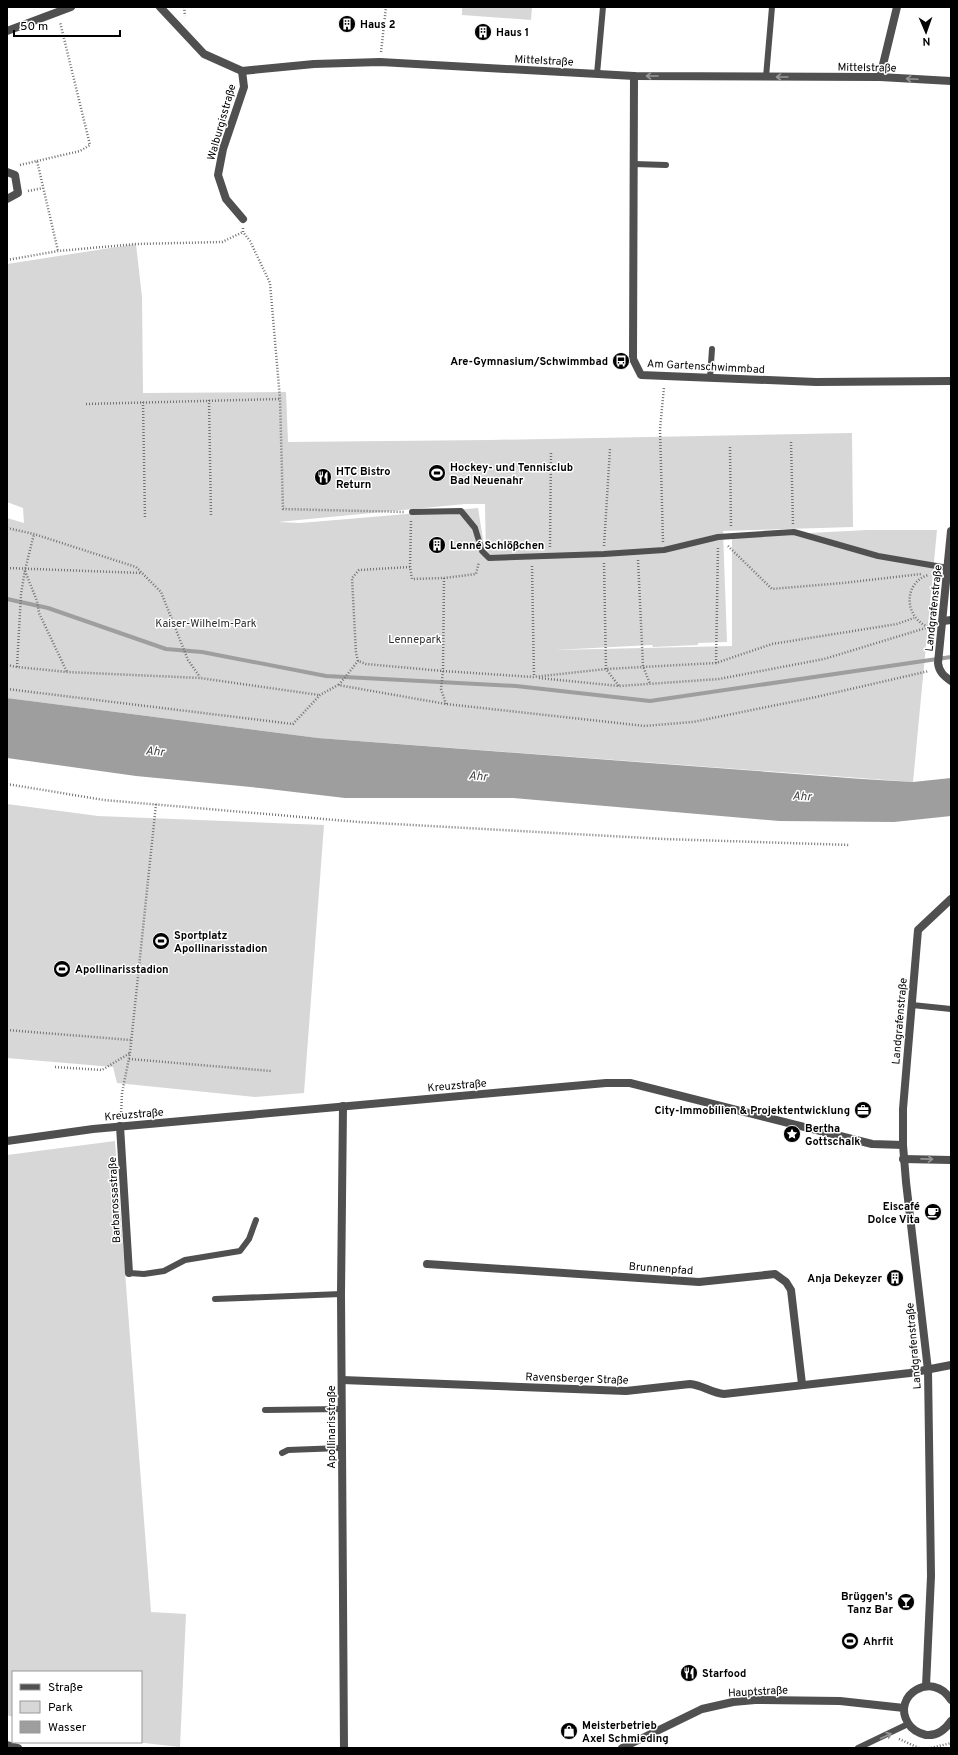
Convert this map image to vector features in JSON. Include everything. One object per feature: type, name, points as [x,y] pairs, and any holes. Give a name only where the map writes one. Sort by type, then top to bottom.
[{"type":"street","points":[[7,30],[71,7]]},
{"type":"street","name":"Mittelstraße","points":[[160,7],[204,54],[242,71],[314,64],[380,62],[634,76],[880,77],[951,81]]},
{"type":"street","points":[[880,77],[897,7]]},
{"type":"street","name":"Walburgisstraße","points":[[242,71],[244,87],[223,148],[218,175],[226,198],[243,219]]},
{"type":"street","name":"Am Gartenschwimmbad","points":[[634,76],[633,359],[641,374],[816,382],[951,381]]},
{"type":"street","points":[[7,172],[15,175],[18,193],[7,199]]},
{"type":"street","name":"Landgrafenstraße","points":[[939,662],[942,630],[947,620],[948,568],[951,532]]},
{"type":"street","points":[[939,662],[945,677],[951,682]]},
{"type":"street","name":"Landgrafenstraße","points":[[926,1686],[931,1576],[928,1370],[903,1159],[903,1109],[918,930],[951,899]]},
{"type":"street","name":"Kreuzstraße","points":[[7,1141],[120,1126],[598,1084],[630,1083],[872,1144],[903,1146]]},
{"type":"street","name":"Apollinarisstraße","points":[[343,1106],[341,1448],[344,1748]]},
{"type":"street","name":"Barbarossastraße","points":[[120,1126],[129,1273]]},
{"type":"street","points":[[903,1159],[951,1160]]},
{"type":"street","name":"Brunnenpfad","points":[[427,1264],[699,1282],[775,1274],[786,1282],[791,1290],[802,1384]]},
{"type":"street","name":"Ravensberger Straße","points":[[342,1380],[626,1391],[690,1384],[697,1385],[716,1393],[724,1394],[928,1370],[951,1365]]},
{"type":"street","points":[[951,1700],[945,1692],[938,1687],[926,1686],[913,1692],[907,1699],[904,1708],[908,1724],[914,1730],[928,1735],[942,1731],[951,1721]]},
{"type":"street","name":"Hauptstraße","points":[[622,1748],[702,1709],[733,1702],[754,1700],[840,1701],[904,1708]]},
{"type":"street","points":[[7,1745],[18,1748]]},
{"type":"lane","points":[[597,74],[603,7]]},
{"type":"lane","points":[[766,77],[772,7]]},
{"type":"lane","points":[[634,164],[666,165]]},
{"type":"lane","points":[[710,378],[712,348]]},
{"type":"lane","points":[[412,512],[461,511],[475,528],[482,551],[489,558],[604,554],[664,550],[718,537],[794,532],[878,556],[948,568]]},
{"type":"lane","points":[[912,1005],[951,1008]]},
{"type":"lane","points":[[129,1273],[144,1274],[164,1271],[185,1260],[240,1251],[249,1239],[256,1220]]},
{"type":"lane","points":[[215,1299],[341,1294]]},
{"type":"lane","points":[[265,1410],[342,1409]]},
{"type":"lane","points":[[282,1453],[288,1450],[341,1448]]},
{"type":"lane","points":[[858,1748],[908,1724]]},
{"type":"path","points":[[380,62],[386,7]]},
{"type":"path","points":[[14,166],[80,151],[90,145],[58,11]]},
{"type":"path","points":[[37,161],[58,251]]},
{"type":"path","points":[[18,193],[43,188]]},
{"type":"path","points":[[243,219],[243,232],[250,241],[270,283],[280,399],[283,509],[412,512],[410,567],[412,579],[444,578],[476,574],[482,551]]},
{"type":"path","points":[[7,260],[58,251],[136,244],[222,242],[243,232]]},
{"type":"path","points":[[664,376],[664,396],[660,429],[664,550]]},
{"type":"path","points":[[86,404],[280,399]]},
{"type":"path","points":[[209,400],[211,516]]},
{"type":"path","points":[[143,402],[145,519]]},
{"type":"path","points":[[791,442],[794,532]]},
{"type":"path","points":[[730,447],[731,536]]},
{"type":"path","points":[[610,448],[604,554],[606,668],[619,686]]},
{"type":"path","points":[[549,555],[551,452]]},
{"type":"path","points":[[7,528],[34,534],[136,567],[161,592],[188,660],[200,678]]},
{"type":"path","points":[[17,667],[20,594],[24,570],[34,534]]},
{"type":"path","points":[[718,537],[772,589],[932,573],[922,577],[912,587],[909,601],[914,618],[921,624],[942,630]]},
{"type":"path","points":[[716,663],[718,537]]},
{"type":"path","points":[[638,552],[643,666],[650,684]]},
{"type":"path","points":[[532,556],[533,677]]},
{"type":"path","points":[[410,567],[359,570],[352,578],[353,620],[358,660],[366,664],[533,677],[619,686],[719,679],[824,659],[929,627]]},
{"type":"path","points":[[7,568],[24,570],[142,573]]},
{"type":"path","points":[[24,570],[37,601],[39,613],[67,672]]},
{"type":"path","points":[[444,578],[443,671],[441,689],[446,704]]},
{"type":"path","points":[[533,677],[606,668],[716,663],[772,644],[897,624],[914,618]]},
{"type":"path","points":[[7,689],[293,724],[320,695],[338,685],[358,660]]},
{"type":"path","points":[[338,685],[446,704],[645,726],[693,722],[816,697],[939,662]]},
{"type":"path","points":[[7,665],[67,672],[200,678],[320,695]]},
{"type":"path","points":[[7,784],[104,800],[367,822],[664,839],[850,845]]},
{"type":"path","points":[[120,1126],[122,1092],[130,1053],[156,804]]},
{"type":"path","points":[[7,1030],[131,1040]]},
{"type":"path","points":[[55,1067],[102,1070],[130,1053]]},
{"type":"path","points":[[129,1059],[271,1071]]},
{"type":"path","points":[[899,1738],[919,1748]]},
{"type":"path","points":[[932,1748],[951,1743]]},
{"type":"green space","points":[[462,7],[532,7],[531,20],[462,15]]},
{"type":"green space","points":[[136,244],[142,297],[143,393],[286,392],[288,442],[490,440],[852,433],[853,527],[723,531],[727,642],[698,643],[698,645],[653,647],[652,645],[554,650],[732,646],[732,537],[867,530],[937,530],[913,782],[318,738],[7,698],[7,518],[24,523],[23,508],[7,502],[7,264]],"holes":[[[465,504],[485,504],[486,558],[478,508],[300,523],[278,522]]]},
{"type":"green space","name":"Sportplatz Apollinarisstadion","points":[[7,804],[98,816],[324,825],[304,1093],[255,1097],[117,1083],[113,1067],[7,1058]]},
{"type":"green space","points":[[115,1141],[151,1612],[186,1614],[180,1747],[142,1743],[142,1671],[12,1671],[12,1717],[7,1715],[7,1155]]},
{"type":"water","name":"Ahr","points":[[7,698],[318,738],[862,779],[913,782],[951,778],[951,816],[894,822],[779,821],[513,798],[345,798],[136,776],[7,758]]},
{"type":"waterway","points":[[7,599],[48,608],[166,649],[202,652],[326,676],[516,686],[650,701],[951,657]]},
{"type":"place","name":"Haus 2","points":[[347,24]]},
{"type":"place","name":"Haus 1","points":[[483,32]]},
{"type":"place","name":"Are-Gymnasium/Schwimmbad","points":[[621,361]]},
{"type":"place","name":"Hockey- und Tennisclub Bad Neuenahr","points":[[437,473]]},
{"type":"place","name":"HTC Bistro Return","points":[[323,477]]},
{"type":"place","name":"Lenné Schlößchen","points":[[437,545]]},
{"type":"place","name":"Sportplatz Apollinarisstadion","points":[[161,941]]},
{"type":"place","name":"Apollinarisstadion","points":[[62,969]]},
{"type":"place","name":"City-Immobilien & Projektentwicklung","points":[[863,1110]]},
{"type":"place","name":"Bertha Gottschalk","points":[[792,1134]]},
{"type":"place","name":"Eiscafé Dolce Vita","points":[[933,1212]]},
{"type":"place","name":"Anja Dekeyzer","points":[[895,1278]]},
{"type":"place","name":"Brüggen's Tanz Bar","points":[[906,1602]]},
{"type":"place","name":"Ahrfit","points":[[850,1641]]},
{"type":"place","name":"Starfood","points":[[689,1673]]},
{"type":"place","name":"Meisterbetrieb Axel Schmieding","points":[[569,1731]]},
{"type":"park label","name":"Kaiser-Wilhelm-Park","points":[[206,623]]},
{"type":"park label","name":"Lennepark","points":[[415,639]]}]
